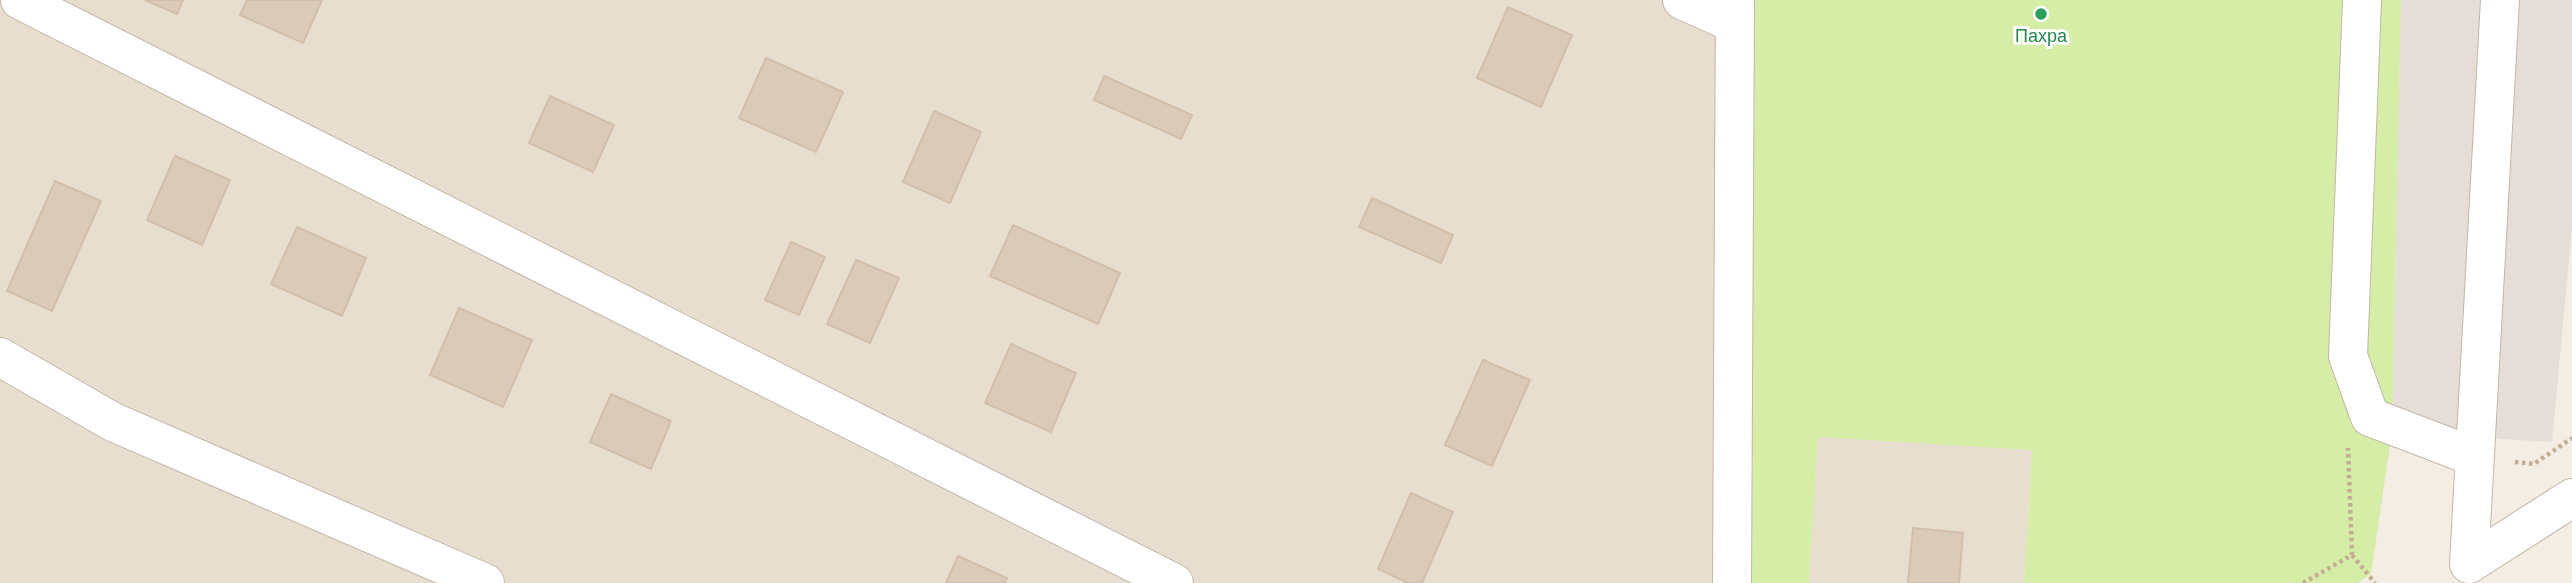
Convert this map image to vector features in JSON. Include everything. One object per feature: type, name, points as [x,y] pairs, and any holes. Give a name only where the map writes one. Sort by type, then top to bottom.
[{"type":"street","points":[[20,0],[1174,583]]},
{"type":"street","points":[[1682,0],[1735,12],[1732,583]]},
{"type":"street","points":[[2362,0],[2348,356],[2370,417],[2475,457]]},
{"type":"street","points":[[2500,0],[2469,564],[2572,498]]},
{"type":"street","points":[[0,357],[113,422],[485,583]]},
{"type":"path","points":[[2348,438],[2352,555],[2375,583]]},
{"type":"path","points":[[2475,457],[2534,464],[2572,438]]},
{"type":"path","points":[[2303,583],[2352,555]]},
{"type":"shaded area","points":[[0,0],[1737,0],[1724,583],[0,583]]},
{"type":"shaded area","points":[[2401,0],[2572,0],[2572,227],[2552,442],[2392,432]]},
{"type":"shaded area","points":[[1818,436],[2032,449],[2024,583],[1809,583]]},
{"type":"green space","points":[[1737,0],[2401,0],[2392,432],[2371,574],[2358,583],[2024,583],[2032,450],[1818,437],[1809,583],[1724,583]]},
{"type":"building","points":[[145,0],[183,0],[177,14]]},
{"type":"building","points":[[247,0],[322,0],[303,43],[240,15]]},
{"type":"building","points":[[1508,7],[1572,35],[1541,107],[1477,78]]},
{"type":"building","points":[[766,58],[843,92],[816,152],[739,118]]},
{"type":"building","points":[[1104,76],[1192,115],[1181,139],[1094,100]]},
{"type":"building","points":[[550,96],[614,125],[593,172],[529,143]]},
{"type":"building","points":[[934,111],[981,132],[950,203],[903,182]]},
{"type":"building","points":[[175,156],[230,180],[202,245],[147,220]]},
{"type":"building","points":[[55,181],[101,201],[52,311],[7,291]]},
{"type":"building","points":[[1372,198],[1453,235],[1441,263],[1359,227]]},
{"type":"building","points":[[1013,225],[1120,273],[1098,324],[990,276]]},
{"type":"building","points":[[297,227],[366,258],[342,316],[271,284]]},
{"type":"building","points":[[791,242],[825,257],[799,315],[765,300]]},
{"type":"building","points":[[856,260],[899,278],[870,343],[827,324]]},
{"type":"building","points":[[459,308],[532,340],[503,407],[430,375]]},
{"type":"building","points":[[1011,344],[1076,373],[1051,432],[985,403]]},
{"type":"building","points":[[1483,360],[1530,380],[1492,466],[1445,445]]},
{"type":"building","points":[[611,394],[671,421],[651,469],[590,442]]},
{"type":"building","points":[[1411,493],[1453,512],[1422,583],[1408,583],[1378,569]]},
{"type":"building","points":[[1913,528],[1963,533],[1959,583],[1908,583]]},
{"type":"building","points":[[958,556],[1007,578],[1005,583],[946,583]]},
{"type":"place","name":"Пахра","points":[[2041,14]]}]
